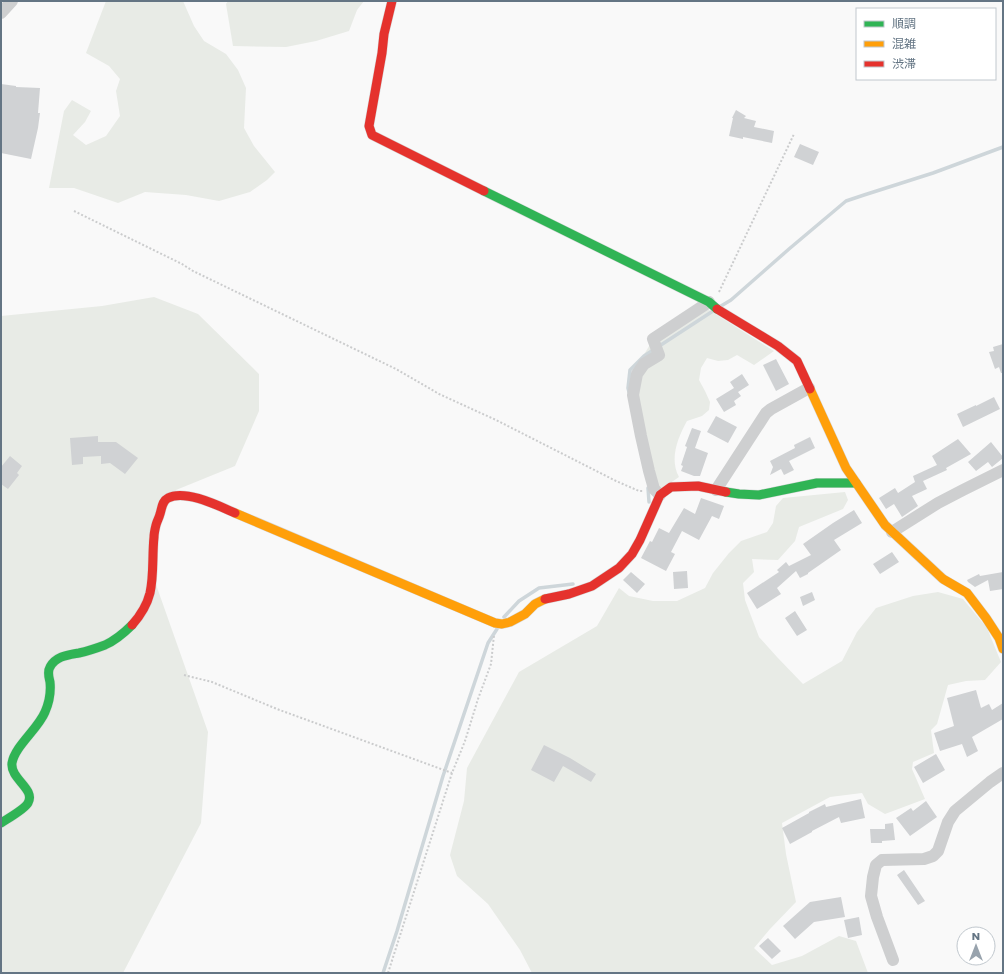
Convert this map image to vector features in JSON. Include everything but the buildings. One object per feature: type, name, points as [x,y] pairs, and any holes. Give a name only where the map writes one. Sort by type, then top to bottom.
[{"type":"street","points":[[1,13],[12,1]]},
{"type":"street","points":[[392,1],[384,34],[369,126],[372,135],[711,304],[778,346],[797,361],[808,388],[846,468],[885,525],[943,579],[967,593],[999,638],[1003,649]]},
{"type":"street","points":[[660,495],[654,489],[641,436],[634,395],[637,374],[644,364],[659,355],[654,339],[711,304]]},
{"type":"street","points":[[716,490],[766,413],[771,408],[808,388]]},
{"type":"street","points":[[892,532],[938,503],[1003,470]]},
{"type":"street","points":[[1,823],[28,804],[29,793],[13,773],[12,760],[42,718],[49,705],[49,670],[53,664],[62,657],[90,650],[112,642],[128,630],[140,616],[151,590],[155,528],[160,515],[162,503],[168,498],[192,496],[199,498],[495,623],[502,624],[510,622],[525,614],[535,604],[547,598],[565,595],[592,586],[619,568],[632,554],[640,540],[660,495],[671,487],[698,486],[739,494],[759,495],[817,483],[856,483]]},
{"type":"street","points":[[893,960],[879,923],[871,896],[873,876],[876,865],[882,860],[924,859],[933,856],[938,851],[948,822],[955,811],[1003,773]]},
{"type":"path","points":[[711,304],[794,134]]},
{"type":"path","points":[[74,211],[396,370],[439,394],[496,420],[616,481],[639,491]]},
{"type":"path","points":[[388,973],[452,773],[492,664],[495,623]]},
{"type":"path","points":[[184,675],[212,682],[278,709],[452,773]]},
{"type":"shaded area","points":[[106,1],[183,1],[194,26],[204,41],[226,54],[238,70],[246,88],[244,128],[254,146],[275,172],[267,180],[250,192],[219,201],[186,195],[145,192],[118,203],[74,188],[49,188],[64,111],[72,100],[91,111],[85,122],[73,135],[86,145],[106,136],[120,116],[116,91],[120,79],[109,66],[86,53]]},
{"type":"shaded area","points":[[228,1],[364,1],[357,10],[349,31],[316,41],[286,47],[233,46],[226,4]]},
{"type":"shaded area","points":[[154,297],[198,314],[259,374],[259,411],[235,466],[176,490],[161,517],[153,576],[208,732],[201,823],[123,973],[1,973],[1,316],[102,306]]},
{"type":"shaded area","points":[[706,308],[774,351],[754,365],[737,355],[728,360],[718,361],[707,358],[701,368],[699,380],[710,402],[709,410],[702,416],[687,421],[676,448],[675,463],[679,477],[660,490],[654,477],[637,398],[637,366],[651,343]]},
{"type":"shaded area","points":[[845,492],[848,500],[843,509],[799,527],[795,541],[778,560],[752,559],[754,572],[743,583],[745,600],[759,637],[777,657],[803,684],[842,661],[857,632],[876,608],[913,596],[938,592],[963,599],[987,628],[1001,662],[985,680],[966,681],[948,685],[937,724],[931,730],[934,753],[913,762],[912,769],[925,799],[885,814],[868,804],[862,793],[830,797],[782,823],[786,854],[796,902],[754,948],[772,965],[802,956],[839,936],[856,941],[868,973],[532,973],[520,950],[488,904],[457,876],[450,855],[464,801],[467,768],[519,672],[597,626],[619,588],[629,596],[653,601],[677,601],[705,588],[713,573],[741,541],[767,532],[773,523],[776,506],[783,498]]},
{"type":"waterway","points":[[721,306],[731,300],[846,201],[933,173],[1003,147]]},
{"type":"waterway","points":[[629,392],[630,370],[644,356],[713,311]]},
{"type":"waterway","points":[[648,488],[649,502]]},
{"type":"waterway","points":[[504,617],[519,601],[539,588],[573,584]]},
{"type":"waterway","points":[[383,973],[443,776],[488,643],[497,629]]},
{"type":"traffic: fast","points":[[484,191],[709,302],[717,309]]},
{"type":"traffic: fast","points":[[726,492],[759,495],[817,483],[856,483]]},
{"type":"traffic: fast","points":[[1,823],[20,811],[28,803],[30,798],[26,788],[12,769],[12,763],[17,750],[42,718],[46,709],[50,694],[48,673],[50,667],[59,658],[109,643],[120,636],[132,625]]},
{"type":"traffic: slow","points":[[810,389],[846,468],[885,525],[943,579],[967,593],[999,638],[1003,649]]},
{"type":"traffic: slow","points":[[235,513],[495,623],[502,624],[510,622],[525,614],[535,604],[545,599]]},
{"type":"traffic: jam","points":[[392,1],[384,34],[369,126],[372,135],[484,191]]},
{"type":"traffic: jam","points":[[717,309],[778,346],[797,361],[810,389]]},
{"type":"traffic: jam","points":[[545,599],[569,594],[592,586],[619,568],[632,554],[640,540],[660,495],[671,487],[698,486],[726,492]]},
{"type":"traffic: jam","points":[[132,625],[143,610],[150,593],[154,532],[164,501],[175,496],[192,497],[235,513]]}]
